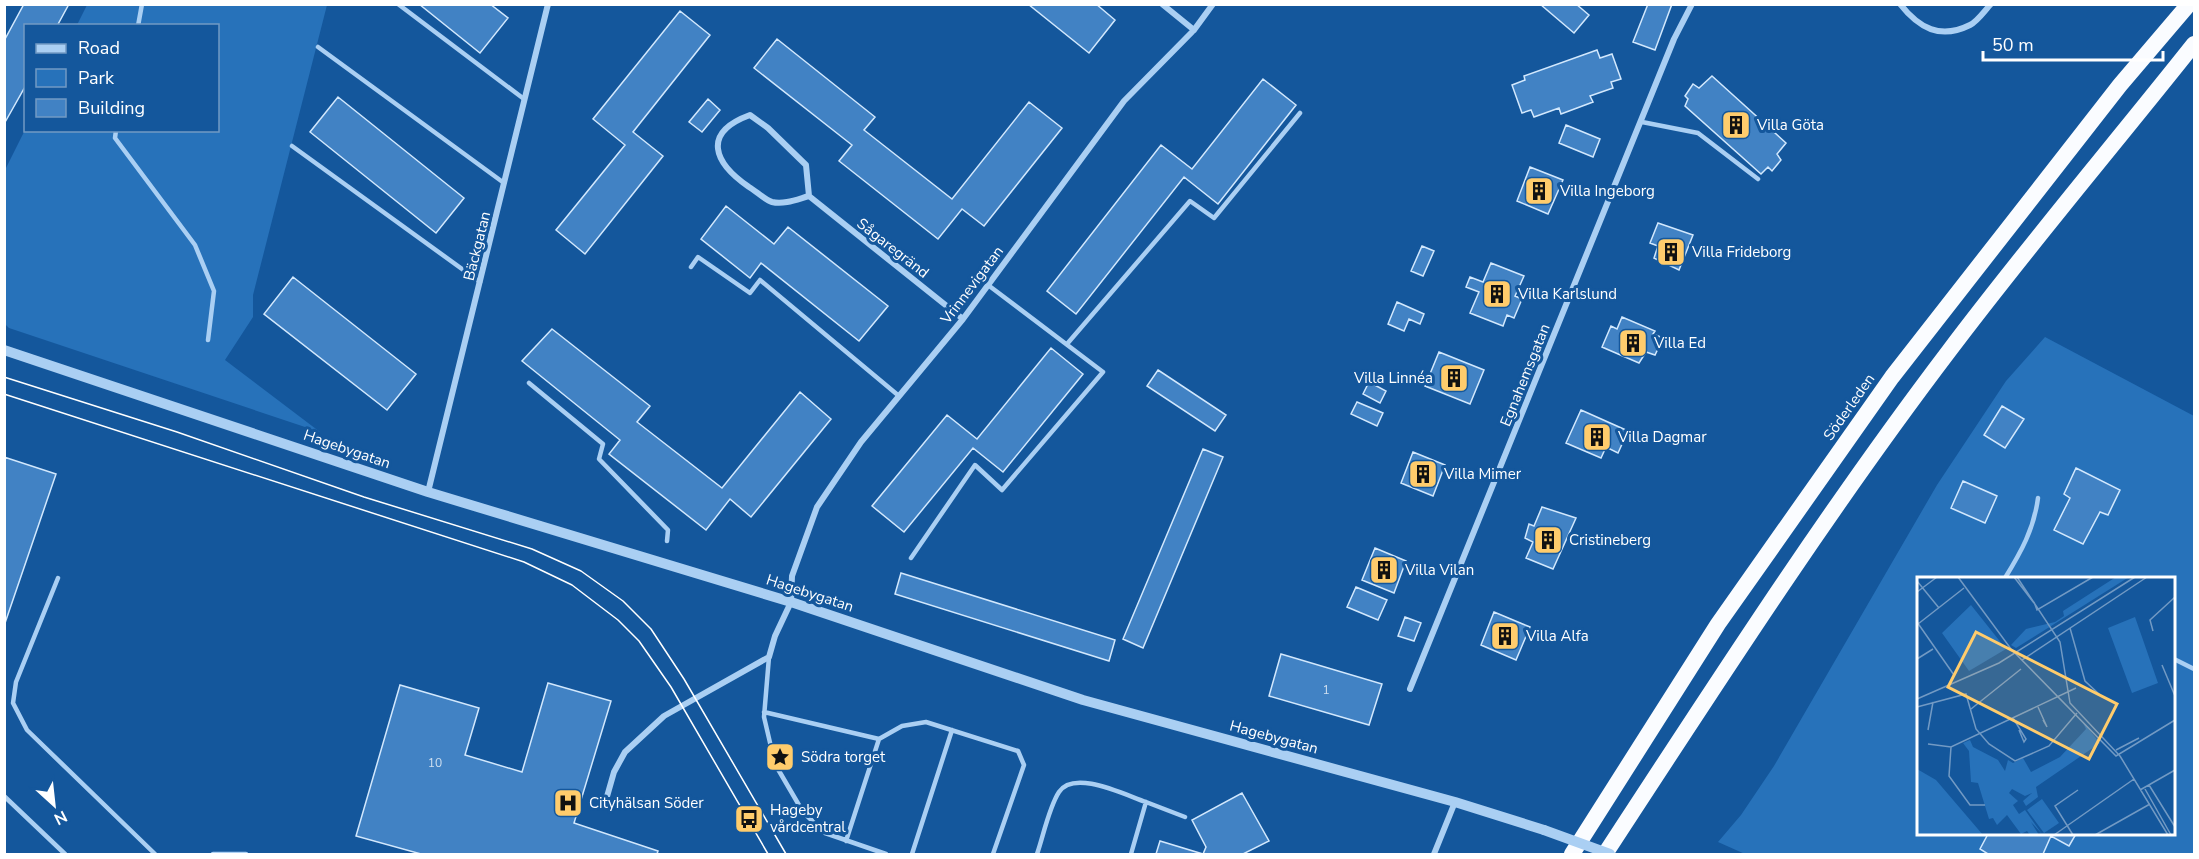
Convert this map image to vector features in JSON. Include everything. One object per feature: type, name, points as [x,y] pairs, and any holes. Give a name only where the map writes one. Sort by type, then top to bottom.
[{"type":"highway","name":"Söderleden","points":[[1572,855],[1718,624],[1892,377],[2120,85],[2189,4]]},
{"type":"highway","points":[[1605,855],[1747,634],[1857,476],[2014,266],[2194,44]]},
{"type":"street","points":[[1162,4],[1194,30]]},
{"type":"street","name":"Vrinnevigatan","points":[[791,602],[792,576],[817,507],[861,442],[963,319],[1124,101],[1194,30],[1214,4]]},
{"type":"street","name":"Egnahemsgatan","points":[[1410,689],[1674,39],[1692,4]]},
{"type":"street","points":[[1900,4],[1914,22],[1938,33],[1971,24],[1991,4]]},
{"type":"street","name":"Bäckgatan","points":[[428,492],[546,5]]},
{"type":"street","points":[[750,115],[768,128],[806,165],[809,196],[772,202],[730,173],[718,152],[720,136],[733,121],[750,115]]},
{"type":"street","name":"Sågaregränd","points":[[809,196],[963,319]]},
{"type":"street","name":"Hagebygatan","points":[[4,350],[428,492],[791,602],[1083,700],[1455,802],[1544,830],[1610,855]]},
{"type":"street","points":[[606,800],[614,772],[625,752],[664,716],[769,657],[775,636],[791,602]]},
{"type":"street","points":[[1434,855],[1455,802]]},
{"type":"lane","points":[[138,24],[142,4]]},
{"type":"lane","points":[[398,4],[524,99]]},
{"type":"lane","points":[[318,47],[504,183]]},
{"type":"lane","points":[[1067,344],[1190,201],[1214,218],[1300,113]]},
{"type":"lane","points":[[1642,122],[1698,134],[1758,179]]},
{"type":"lane","points":[[116,132],[115,138],[195,245],[214,291],[208,340]]},
{"type":"lane","points":[[292,146],[480,282]]},
{"type":"lane","points":[[691,267],[698,257],[750,293],[760,280],[899,396]]},
{"type":"lane","points":[[911,558],[975,465],[1002,490],[1103,372],[988,285]]},
{"type":"lane","points":[[530,383],[603,444],[600,459],[668,530],[667,541]]},
{"type":"lane","points":[[2006,577],[2036,520],[2038,498]]},
{"type":"lane","points":[[58,578],[16,682],[14,703],[27,730],[155,855]]},
{"type":"lane","points":[[769,657],[764,712],[775,764],[803,812],[825,834],[886,855]]},
{"type":"lane","points":[[2175,660],[2194,669]]},
{"type":"lane","points":[[764,712],[879,739]]},
{"type":"lane","points":[[846,841],[879,739],[902,726],[926,722],[1018,751],[1023,756],[1024,765],[993,855]]},
{"type":"lane","points":[[912,855],[952,730]]},
{"type":"lane","points":[[1037,855],[1059,792],[1070,782],[1084,782],[1185,817]]},
{"type":"lane","points":[[4,796],[65,855]]},
{"type":"lane","points":[[1131,855],[1146,802]]},
{"type":"lane","points":[[213,855],[246,855]]},
{"type":"green space","points":[[87,5],[327,5],[253,295],[253,317],[225,360],[320,432],[9,328],[4,323],[4,172],[24,132],[219,132],[219,24],[78,24]]},
{"type":"green space","points":[[2045,337],[2194,416],[2194,854],[1745,854],[1718,842],[1741,815],[1774,766],[1937,485],[2006,381]]},
{"type":"building","points":[[24,4],[69,4],[58,24],[24,24],[24,89],[4,124],[4,41]]},
{"type":"building","points":[[419,4],[490,4],[508,18],[480,53]]},
{"type":"building","points":[[1028,4],[1096,4],[1115,20],[1089,53]]},
{"type":"building","points":[[1540,4],[1576,4],[1589,15],[1574,33]]},
{"type":"building","points":[[1648,4],[1672,4],[1655,50],[1633,42]]},
{"type":"building","points":[[680,11],[710,35],[633,132],[663,156],[585,254],[556,230],[625,145],[593,119]]},
{"type":"building","points":[[777,39],[875,117],[864,130],[952,199],[1029,102],[1062,128],[984,226],[962,209],[938,239],[839,161],[852,145],[754,68]]},
{"type":"building","points":[[1597,50],[1600,58],[1612,54],[1621,79],[1611,82],[1613,88],[1590,96],[1593,102],[1561,114],[1559,108],[1534,117],[1531,110],[1522,113],[1512,85],[1525,80],[1524,76]]},
{"type":"building","name":"Villa Göta","points":[[1712,76],[1786,143],[1777,154],[1781,160],[1772,171],[1768,167],[1761,174],[1685,106],[1688,99],[1685,96],[1693,84],[1699,88]]},
{"type":"building","points":[[1263,79],[1296,105],[1218,204],[1184,177],[1076,314],[1047,291],[1161,145],[1192,169]]},
{"type":"building","points":[[338,97],[464,198],[436,233],[310,132]]},
{"type":"building","points":[[708,99],[720,110],[702,132],[689,122]]},
{"type":"building","points":[[1566,125],[1600,139],[1593,157],[1559,143]]},
{"type":"building","name":"Villa Ingeborg","points":[[1530,167],[1563,180],[1548,214],[1517,201]]},
{"type":"building","points":[[726,206],[774,244],[788,227],[888,306],[859,341],[761,263],[750,278],[701,239]]},
{"type":"building","name":"Villa Frideborg","points":[[1658,223],[1693,235],[1679,270],[1654,258],[1658,246],[1650,243]]},
{"type":"building","points":[[1422,246],[1434,251],[1423,276],[1411,271]]},
{"type":"building","name":"Villa Karlslund","points":[[1491,263],[1524,276],[1515,296],[1522,299],[1514,318],[1507,315],[1503,326],[1470,313],[1479,292],[1466,287],[1470,277],[1483,282]]},
{"type":"building","points":[[293,277],[416,374],[387,410],[264,314]]},
{"type":"building","points":[[1397,302],[1424,314],[1420,324],[1409,319],[1404,331],[1388,324]]},
{"type":"building","name":"Villa Ed","points":[[1622,317],[1655,331],[1653,334],[1663,338],[1655,355],[1646,352],[1639,363],[1602,347],[1611,326],[1617,329]]},
{"type":"building","points":[[552,329],[650,406],[637,422],[722,488],[800,392],[831,419],[751,517],[730,499],[706,530],[609,454],[620,440],[522,361]]},
{"type":"building","points":[[1051,348],[1083,374],[1003,472],[973,448],[904,532],[872,506],[947,415],[977,439]]},
{"type":"building","name":"Villa Linnéa","points":[[1439,352],[1484,370],[1470,404],[1425,386]]},
{"type":"building","points":[[1158,370],[1226,415],[1215,431],[1147,386]]},
{"type":"building","points":[[1369,382],[1386,391],[1380,403],[1363,394]]},
{"type":"building","points":[[1357,402],[1383,413],[1377,426],[1351,414]]},
{"type":"building","points":[[2002,406],[2024,419],[2005,448],[1984,435]]},
{"type":"building","name":"Villa Dagmar","points":[[1581,410],[1628,431],[1618,453],[1606,447],[1601,458],[1566,443]]},
{"type":"building","points":[[1203,449],[1223,457],[1143,648],[1123,639]]},
{"type":"building","name":"Villa Mimer","points":[[1413,452],[1445,465],[1433,496],[1401,483]]},
{"type":"building","points":[[4,457],[56,474],[4,626]]},
{"type":"building","points":[[2076,468],[2120,490],[2108,515],[2100,512],[2083,544],[2054,530],[2070,498],[2064,494]]},
{"type":"building","points":[[1963,481],[1997,496],[1985,523],[1951,508]]},
{"type":"building","name":"Cristineberg","points":[[1542,507],[1576,518],[1553,569],[1526,558],[1533,542],[1525,538],[1529,524],[1534,526]]},
{"type":"building","name":"Villa Vilan","points":[[1375,548],[1406,561],[1394,593],[1362,580]]},
{"type":"building","points":[[901,573],[1115,640],[1109,661],[895,594]]},
{"type":"building","points":[[1356,587],[1387,600],[1378,620],[1347,607]]},
{"type":"building","name":"Villa Alfa","points":[[1494,612],[1530,627],[1516,660],[1481,645]]},
{"type":"building","points":[[1405,617],[1421,623],[1414,641],[1398,636]]},
{"type":"building","points":[[1281,654],[1382,684],[1369,725],[1269,696]]},
{"type":"building","points":[[548,683],[611,701],[574,823],[658,851],[657,854],[421,854],[356,836],[400,685],[479,708],[465,755],[522,772]]},
{"type":"building","points":[[1242,793],[1269,841],[1243,854],[1203,854],[1206,847],[1192,820]]},
{"type":"building","points":[[1987,835],[2075,835],[2069,846],[2051,836],[2043,854],[1988,854],[1980,849]]},
{"type":"building","points":[[1160,841],[1203,854],[1156,854]]},
{"type":"tram line","points":[[4,377],[177,432],[364,497],[532,549],[581,571],[623,601],[651,629],[684,679],[786,854]]},
{"type":"tram line","points":[[4,394],[524,562],[572,585],[618,620],[639,641],[671,687],[768,854]]},
{"type":"place","name":"Villa Göta","points":[[1736,125]]},
{"type":"place","name":"Villa Ingeborg","points":[[1539,191]]},
{"type":"place","name":"Villa Frideborg","points":[[1671,252]]},
{"type":"place","name":"Villa Karlslund","points":[[1497,294]]},
{"type":"place","name":"Villa Ed","points":[[1633,343]]},
{"type":"place","name":"Villa Linnéa","points":[[1454,378]]},
{"type":"place","name":"Villa Dagmar","points":[[1597,437]]},
{"type":"place","name":"Villa Mimer","points":[[1423,474]]},
{"type":"place","name":"Cristineberg","points":[[1548,540]]},
{"type":"place","name":"Villa Vilan","points":[[1384,570]]},
{"type":"place","name":"Villa Alfa","points":[[1505,636]]},
{"type":"place","name":"Södra torget","points":[[780,757]]},
{"type":"place","name":"Cityhälsan Söder","points":[[568,803]]},
{"type":"place","name":"Hageby vårdcentral","points":[[749,819]]}]
